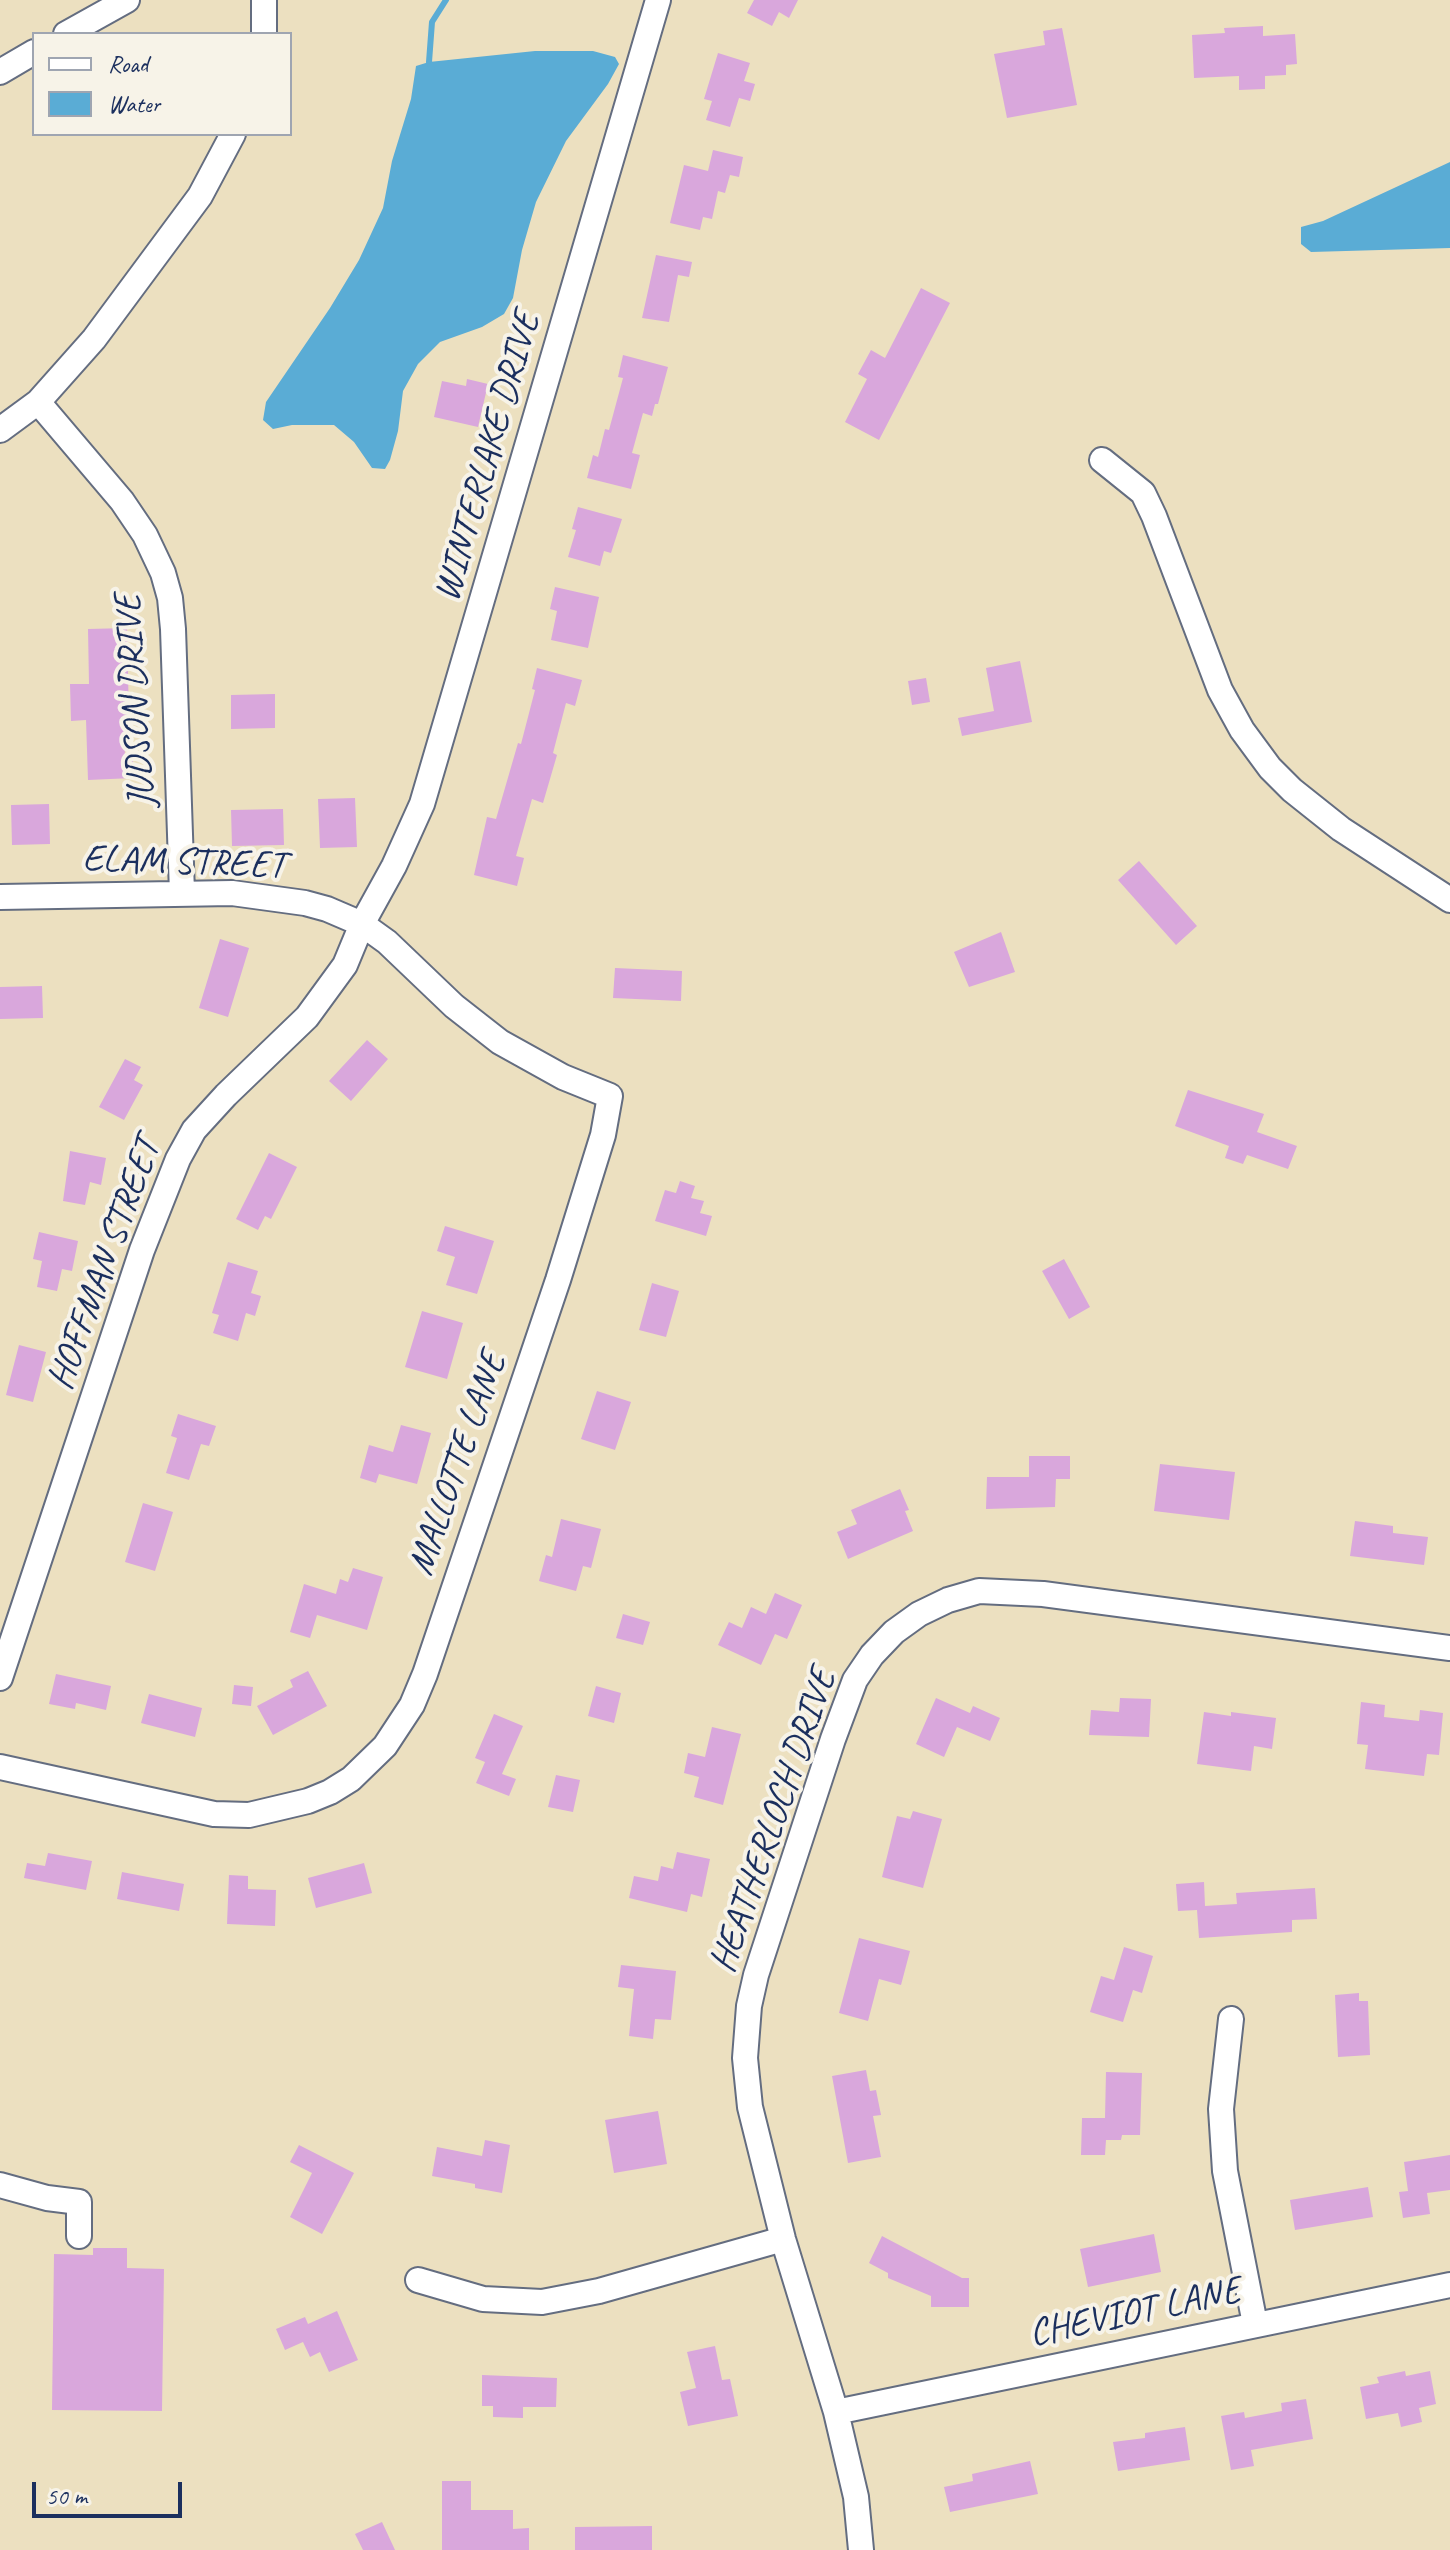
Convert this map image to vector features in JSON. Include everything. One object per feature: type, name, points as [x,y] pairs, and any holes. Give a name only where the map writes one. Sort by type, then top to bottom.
[{"type":"street","points":[[70,32],[127,0]]},
{"type":"street","points":[[264,0],[264,32]]},
{"type":"street","name":"WINTERLAKE DRIVE","points":[[362,924],[394,866],[422,804],[439,753],[658,0]]},
{"type":"street","points":[[0,72],[32,53]]},
{"type":"street","points":[[0,430],[38,402],[94,339],[200,196],[232,136]]},
{"type":"street","name":"JUDSON DRIVE","points":[[38,402],[122,501],[145,535],[163,573],[170,598],[173,629],[182,893]]},
{"type":"street","points":[[1102,460],[1143,493],[1220,690],[1247,737],[1270,768],[1332,823],[1450,900]]},
{"type":"street","name":"ELAM STREET","points":[[0,897],[232,893],[305,903],[362,924]]},
{"type":"street","name":"HOFFMAN STREET","points":[[0,1678],[142,1250],[178,1159],[194,1130],[307,1017],[345,965],[362,924]]},
{"type":"street","name":"MALLOTTE LANE","points":[[0,1767],[214,1814],[249,1815],[308,1801],[351,1779],[385,1746],[412,1705],[558,1280],[603,1135],[610,1096],[563,1077],[477,1026],[408,961],[362,924]]},
{"type":"street","name":"HEATHERLOCH DRIVE","points":[[861,2550],[856,2497],[836,2412],[783,2239],[747,2086],[745,2058],[749,2006],[756,1975],[855,1680],[872,1655],[894,1632],[919,1614],[948,1600],[979,1591],[1008,1591],[1450,1648]]},
{"type":"street","points":[[1231,2019],[1221,2109],[1225,2171],[1255,2324]]},
{"type":"street","points":[[0,2185],[47,2198],[79,2202],[79,2236]]},
{"type":"street","points":[[418,2280],[483,2299],[542,2302],[599,2291],[783,2239]]},
{"type":"street","name":"CHEVIOT LANE","points":[[836,2412],[1450,2285]]},
{"type":"water","points":[[535,51],[593,51],[615,57],[619,64],[566,141],[536,202],[522,250],[513,298],[504,314],[482,327],[440,342],[418,364],[403,391],[398,431],[385,469],[372,468],[354,442],[334,425],[292,425],[273,429],[263,420],[266,402],[359,260],[383,208],[392,161],[411,99],[416,66]]},
{"type":"water","points":[[1450,162],[1450,248],[1311,252],[1301,244],[1301,227],[1323,221]]},
{"type":"building","points":[[754,0],[798,0],[789,18],[779,12],[772,26],[747,13]]},
{"type":"building","points":[[1263,26],[1263,36],[1295,34],[1297,64],[1286,65],[1286,75],[1265,76],[1265,89],[1239,90],[1239,76],[1194,78],[1192,35],[1225,33],[1224,28]]},
{"type":"building","points":[[1062,28],[1077,105],[1007,118],[994,54],[1045,45],[1043,31]]},
{"type":"building","points":[[718,53],[750,63],[744,81],[755,84],[750,101],[739,98],[730,127],[706,120],[712,101],[704,99]]},
{"type":"building","points":[[713,150],[743,157],[739,177],[730,175],[725,193],[718,191],[712,219],[703,217],[700,230],[670,223],[684,165],[708,171]]},
{"type":"building","points":[[656,255],[692,262],[689,277],[678,275],[669,322],[642,318]]},
{"type":"building","points":[[921,288],[950,303],[879,440],[845,422],[867,379],[858,374],[871,350],[885,358]]},
{"type":"building","points":[[623,355],[668,367],[652,416],[643,413],[632,453],[640,455],[631,489],[587,478],[593,455],[598,457],[605,429],[609,430],[623,378],[618,377]]},
{"type":"building","points":[[467,379],[488,384],[478,427],[434,417],[442,381],[466,386]]},
{"type":"building","points":[[578,507],[622,519],[611,553],[604,551],[600,566],[568,557],[576,530],[572,529]]},
{"type":"building","points":[[555,587],[599,597],[588,648],[551,640],[557,611],[550,609]]},
{"type":"building","points":[[127,628],[129,719],[124,719],[125,758],[133,758],[133,778],[88,780],[86,720],[71,721],[70,684],[89,684],[88,629]]},
{"type":"building","points":[[1020,661],[1032,722],[962,736],[958,718],[994,711],[986,668]]},
{"type":"building","points":[[537,668],[582,680],[575,706],[566,703],[553,753],[557,755],[543,803],[532,799],[516,856],[524,858],[517,886],[474,875],[487,817],[496,819],[518,743],[521,744],[535,690],[532,689]]},
{"type":"building","points":[[926,678],[930,702],[912,705],[908,681]]},
{"type":"building","points":[[275,694],[275,728],[231,729],[231,695]]},
{"type":"building","points":[[355,798],[357,847],[320,848],[318,799]]},
{"type":"building","points":[[49,804],[50,844],[12,845],[11,805]]},
{"type":"building","points":[[283,809],[284,845],[232,846],[231,810]]},
{"type":"building","points":[[1139,861],[1197,926],[1176,945],[1118,880]]},
{"type":"building","points":[[1001,932],[1015,972],[969,987],[954,952]]},
{"type":"building","points":[[220,939],[249,948],[228,1017],[199,1008]]},
{"type":"building","points":[[615,968],[682,971],[681,1001],[613,998]]},
{"type":"building","points":[[42,986],[43,1018],[0,1019],[0,987]]},
{"type":"building","points":[[367,1040],[388,1059],[351,1101],[329,1081]]},
{"type":"building","points":[[125,1059],[141,1067],[134,1080],[143,1085],[124,1120],[99,1107]]},
{"type":"building","points":[[1188,1090],[1264,1114],[1257,1132],[1297,1146],[1288,1169],[1247,1155],[1243,1164],[1225,1158],[1229,1146],[1175,1126]]},
{"type":"building","points":[[70,1151],[106,1158],[101,1185],[90,1182],[85,1205],[63,1201]]},
{"type":"building","points":[[269,1153],[297,1167],[271,1219],[265,1216],[258,1230],[236,1219]]},
{"type":"building","points":[[680,1181],[695,1186],[691,1198],[704,1201],[700,1213],[712,1216],[706,1236],[655,1221],[665,1190],[676,1193]]},
{"type":"building","points":[[445,1226],[494,1241],[477,1294],[446,1285],[455,1257],[437,1251]]},
{"type":"building","points":[[39,1232],[78,1241],[72,1271],[62,1269],[57,1291],[37,1287],[42,1261],[33,1259]]},
{"type":"building","points":[[1064,1259],[1090,1307],[1069,1319],[1042,1271]]},
{"type":"building","points":[[228,1262],[258,1271],[251,1293],[261,1296],[255,1316],[246,1313],[238,1341],[213,1333],[219,1315],[212,1313]]},
{"type":"building","points":[[652,1283],[679,1291],[666,1337],[639,1330]]},
{"type":"building","points":[[422,1311],[463,1323],[447,1379],[405,1367]]},
{"type":"building","points":[[19,1345],[46,1352],[33,1402],[6,1395]]},
{"type":"building","points":[[597,1391],[631,1402],[615,1450],[581,1439]]},
{"type":"building","points":[[178,1414],[216,1426],[209,1446],[201,1444],[189,1480],[166,1473],[177,1438],[171,1436]]},
{"type":"building","points":[[401,1425],[431,1433],[417,1484],[379,1474],[376,1483],[360,1478],[369,1445],[393,1452]]},
{"type":"building","points":[[1029,1456],[1070,1456],[1070,1479],[1056,1479],[1055,1507],[986,1509],[987,1477],[1029,1477]]},
{"type":"building","points":[[1160,1464],[1235,1472],[1229,1520],[1154,1511]]},
{"type":"building","points":[[900,1489],[913,1531],[848,1559],[837,1532],[857,1524],[851,1510]]},
{"type":"building","points":[[143,1503],[173,1512],[155,1571],[125,1562]]},
{"type":"building","points":[[561,1519],[601,1529],[591,1568],[583,1566],[576,1591],[539,1581],[546,1555],[552,1557]]},
{"type":"building","points":[[1355,1521],[1393,1526],[1393,1533],[1428,1537],[1424,1565],[1350,1556]]},
{"type":"building","points":[[353,1568],[383,1577],[367,1630],[317,1615],[310,1638],[290,1632],[304,1584],[336,1594],[340,1579],[348,1582]]},
{"type":"building","points":[[775,1593],[802,1605],[787,1639],[775,1634],[761,1665],[718,1645],[729,1622],[742,1628],[751,1607],[766,1614]]},
{"type":"building","points":[[623,1614],[650,1622],[643,1645],[616,1638]]},
{"type":"building","points":[[308,1671],[327,1706],[273,1735],[257,1706],[293,1687],[290,1680]]},
{"type":"building","points":[[56,1674],[111,1686],[106,1710],[76,1703],[75,1709],[49,1704]]},
{"type":"building","points":[[234,1685],[253,1687],[251,1706],[232,1704]]},
{"type":"building","points":[[596,1686],[621,1693],[614,1723],[588,1716]]},
{"type":"building","points":[[149,1694],[202,1708],[195,1737],[141,1723]]},
{"type":"building","points":[[936,1698],[970,1713],[973,1706],[1000,1718],[990,1741],[957,1727],[944,1757],[916,1744]]},
{"type":"building","points":[[1120,1698],[1151,1699],[1149,1737],[1089,1735],[1091,1710],[1119,1712]]},
{"type":"building","points":[[1361,1702],[1385,1705],[1384,1717],[1419,1721],[1420,1710],[1443,1713],[1439,1755],[1427,1754],[1424,1776],[1365,1769],[1368,1745],[1357,1744]]},
{"type":"building","points":[[1204,1712],[1276,1718],[1272,1749],[1254,1746],[1251,1771],[1197,1764]]},
{"type":"building","points":[[494,1714],[523,1726],[502,1774],[516,1779],[509,1796],[476,1783],[485,1762],[475,1758]]},
{"type":"building","points":[[712,1727],[741,1734],[723,1805],[694,1797],[699,1777],[684,1773],[688,1753],[705,1757]]},
{"type":"building","points":[[556,1775],[580,1780],[573,1812],[548,1807]]},
{"type":"building","points":[[913,1811],[942,1819],[923,1888],[882,1877],[897,1816],[910,1819]]},
{"type":"building","points":[[677,1852],[710,1859],[702,1897],[691,1894],[687,1912],[629,1898],[634,1876],[658,1881],[661,1866],[673,1869]]},
{"type":"building","points":[[48,1853],[92,1861],[86,1890],[24,1878],[27,1863],[45,1866]]},
{"type":"building","points":[[364,1863],[372,1893],[316,1908],[308,1878]]},
{"type":"building","points":[[122,1872],[184,1884],[179,1911],[117,1899]]},
{"type":"building","points":[[229,1875],[248,1876],[248,1889],[276,1890],[275,1926],[227,1924]]},
{"type":"building","points":[[1204,1882],[1205,1906],[1237,1904],[1236,1893],[1315,1888],[1317,1919],[1292,1920],[1292,1932],[1199,1938],[1197,1910],[1178,1911],[1176,1884]]},
{"type":"building","points":[[859,1938],[910,1951],[901,1985],[879,1979],[868,2021],[839,2013]]},
{"type":"building","points":[[1124,1947],[1153,1956],[1142,1993],[1133,1990],[1123,2022],[1090,2012],[1101,1976],[1114,1980]]},
{"type":"building","points":[[621,1965],[676,1971],[671,2020],[655,2019],[653,2039],[629,2036],[634,1989],[618,1987]]},
{"type":"building","points":[[1359,1993],[1359,2001],[1368,2001],[1370,2055],[1338,2057],[1335,1995]]},
{"type":"building","points":[[866,2070],[870,2091],[876,2090],[881,2115],[873,2116],[881,2157],[848,2163],[832,2076]]},
{"type":"building","points":[[1106,2072],[1142,2073],[1140,2135],[1122,2135],[1121,2140],[1106,2140],[1105,2155],[1081,2155],[1082,2118],[1105,2118]]},
{"type":"building","points":[[658,2111],[667,2164],[614,2173],[605,2120]]},
{"type":"building","points":[[485,2140],[510,2145],[502,2193],[432,2176],[437,2147],[482,2156]]},
{"type":"building","points":[[299,2145],[354,2173],[322,2234],[290,2217],[312,2173],[290,2162]]},
{"type":"building","points":[[1450,2155],[1450,2190],[1427,2193],[1430,2214],[1403,2218],[1399,2192],[1408,2191],[1404,2162]]},
{"type":"building","points":[[1368,2187],[1373,2217],[1295,2230],[1290,2200]]},
{"type":"building","points":[[1154,2234],[1161,2272],[1088,2287],[1080,2249]]},
{"type":"building","points":[[882,2236],[962,2278],[969,2278],[969,2307],[931,2307],[931,2296],[888,2278],[888,2273],[869,2263]]},
{"type":"building","points":[[93,2248],[127,2248],[127,2268],[164,2269],[162,2411],[52,2410],[54,2254],[93,2255]]},
{"type":"building","points":[[337,2311],[358,2360],[329,2372],[320,2352],[310,2357],[303,2342],[285,2350],[276,2329],[305,2317],[308,2324]]},
{"type":"building","points":[[715,2346],[722,2380],[730,2379],[738,2416],[688,2426],[680,2392],[696,2388],[687,2352]]},
{"type":"building","points":[[1405,2371],[1406,2376],[1430,2371],[1436,2404],[1419,2408],[1422,2422],[1401,2427],[1398,2413],[1366,2419],[1360,2387],[1379,2383],[1377,2377]]},
{"type":"building","points":[[482,2375],[557,2378],[556,2407],[523,2407],[523,2418],[493,2417],[493,2406],[482,2406]]},
{"type":"building","points":[[1306,2399],[1313,2439],[1251,2450],[1254,2466],[1231,2470],[1221,2416],[1244,2412],[1245,2418],[1282,2411],[1281,2403]]},
{"type":"building","points":[[1185,2427],[1190,2460],[1118,2471],[1113,2442],[1145,2438],[1145,2433]]},
{"type":"building","points":[[1030,2461],[1038,2494],[950,2512],[944,2487],[973,2481],[972,2474]]},
{"type":"building","points":[[442,2481],[471,2481],[471,2510],[513,2510],[513,2529],[529,2528],[529,2550],[442,2550]]},
{"type":"building","points":[[382,2522],[395,2550],[363,2550],[355,2534]]},
{"type":"building","points":[[652,2526],[652,2550],[575,2550],[575,2527]]},
{"type":"waterway","points":[[432,68],[429,62],[432,22],[446,0]]}]
